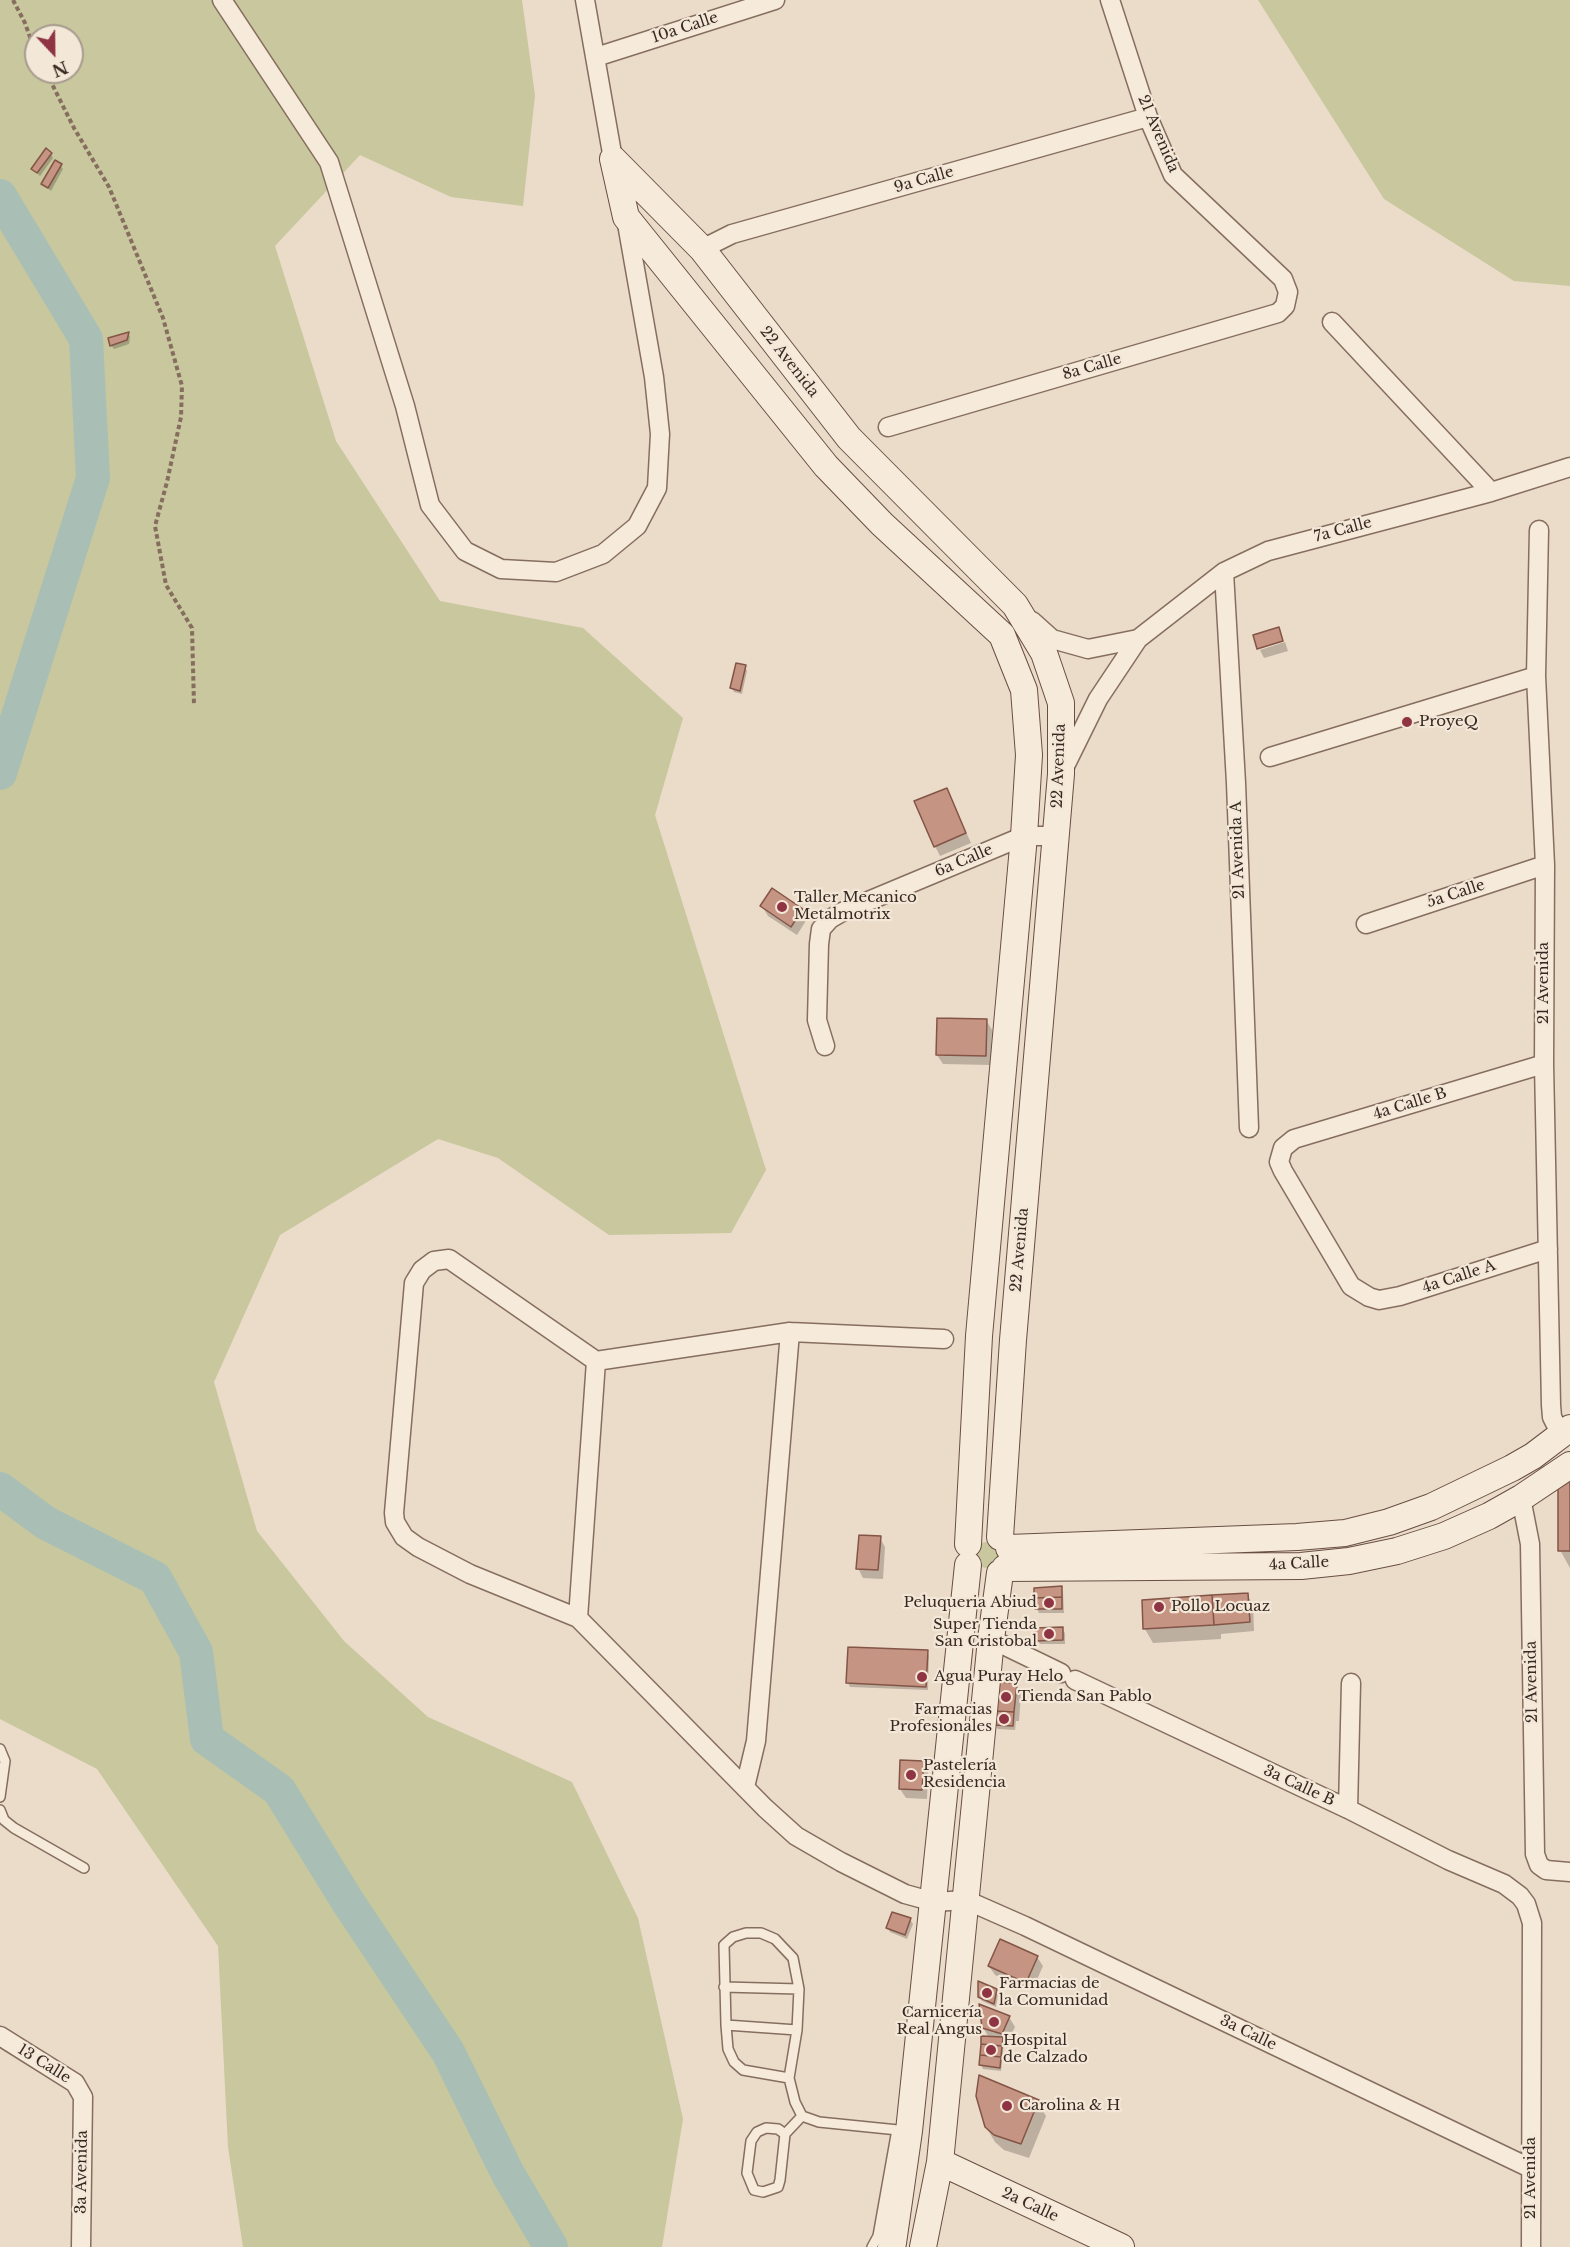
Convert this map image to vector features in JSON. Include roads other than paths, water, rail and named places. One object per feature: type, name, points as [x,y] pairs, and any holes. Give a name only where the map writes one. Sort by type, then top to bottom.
[{"type":"street","points":[[222,0],[329,162],[405,406],[430,505],[465,550],[501,569],[556,572],[603,554],[638,526],[657,488],[660,434],[654,377],[585,0]]},
{"type":"street","name":"10a Calle","points":[[596,57],[775,0]]},
{"type":"street","name":"21 Avenida","points":[[1110,0],[1148,117],[1173,175],[1283,279],[1288,297]]},
{"type":"street","name":"9a Calle","points":[[702,249],[732,234],[1148,117]]},
{"type":"street","name":"22 Avenida","points":[[613,159],[702,249],[849,438],[1014,605],[1044,653],[1061,704],[1061,774],[1013,1340],[1003,1556],[991,1639],[940,2162],[923,2247]]},
{"type":"street","name":"22 Avenida","points":[[626,218],[826,466],[882,524],[1002,635],[1024,690],[1029,755],[1024,836],[980,1336],[968,1555],[934,1902],[903,2131],[891,2247]]},
{"type":"street","name":"8a Calle","points":[[888,427],[1278,313],[1285,306],[1288,297]]},
{"type":"street","points":[[1332,322],[1491,492]]},
{"type":"street","points":[[826,466],[849,438]]},
{"type":"street","name":"7a Calle","points":[[1061,774],[1098,699],[1138,639],[1224,572],[1268,550],[1491,492],[1570,467]]},
{"type":"street","name":"21 Avenida","points":[[1539,530],[1536,676],[1545,865],[1544,1064],[1551,1405],[1552,1417],[1565,1431]]},
{"type":"street","name":"21 Avenida A","points":[[1224,572],[1236,783],[1249,1128]]},
{"type":"street","name":"7a Calle","points":[[1014,605],[1052,639],[1088,649],[1138,639]]},
{"type":"street","points":[[1270,757],[1536,676]]},
{"type":"street","name":"6a Calle","points":[[825,1046],[817,1020],[819,944],[821,929],[830,919],[1024,836],[1056,836]]},
{"type":"street","name":"5a Calle","points":[[1366,924],[1545,865]]},
{"type":"street","name":"4a Calle B","points":[[1369,1297],[1351,1286],[1283,1172],[1279,1162],[1286,1144],[1294,1139],[1544,1064]]},
{"type":"street","name":"4a Calle A","points":[[1369,1297],[1390,1299],[1548,1249]]},
{"type":"street","points":[[944,1339],[790,1332],[596,1361],[449,1259],[434,1261],[422,1270],[414,1283],[394,1513],[399,1530],[411,1543],[470,1574],[578,1618],[796,1836],[905,1894],[934,1902],[966,1900]]},
{"type":"street","points":[[745,1787],[756,1742],[790,1332]]},
{"type":"street","points":[[980,1336],[1013,1340]]},
{"type":"street","points":[[578,1618],[596,1361]]},
{"type":"street","name":"4a Calle","points":[[1003,1556],[1345,1533],[1389,1522],[1431,1507],[1512,1468],[1565,1431]]},
{"type":"street","name":"4a Calle","points":[[1003,1556],[1300,1566],[1349,1561],[1397,1551],[1444,1536],[1489,1516],[1521,1498],[1570,1465]]},
{"type":"street","name":"21 Avenida","points":[[1521,1498],[1530,1544],[1535,1854],[1539,1865],[1549,1872],[1570,1872]]},
{"type":"street","points":[[986,1533],[1003,1556],[993,1576],[979,1575],[968,1555],[973,1539],[986,1533]]},
{"type":"street","name":"3a Calle B","points":[[991,1639],[1348,1809],[1448,1860],[1504,1884],[1520,1896]]},
{"type":"street","points":[[1348,1809],[1351,1683]]},
{"type":"street","name":"21 Avenida","points":[[1520,1896],[1526,1904],[1532,1923],[1531,2247]]},
{"type":"street","name":"3a Calle","points":[[966,1900],[1025,1926],[1530,2168]]},
{"type":"street","name":"13 Calle","points":[[0,2036],[75,2083],[83,2097]]},
{"type":"street","name":"3a Avenida","points":[[81,2247],[83,2097]]},
{"type":"street","name":"2a Calle","points":[[940,2162],[1104,2244]]},
{"type":"lane","points":[[0,1749],[4,1761],[0,1797]]},
{"type":"lane","points":[[0,1810],[4,1820],[14,1828],[84,1868]]},
{"type":"lane","points":[[789,2078],[743,2070],[734,2062],[728,2049],[724,1945],[733,1937],[746,1933],[761,1933],[775,1939],[793,1958],[799,1989],[797,2030],[789,2078],[795,2102],[802,2116],[819,2122],[903,2131],[878,2236],[872,2247]]},
{"type":"lane","points":[[724,1987],[799,1989]]},
{"type":"lane","points":[[726,2025],[797,2030]]},
{"type":"lane","points":[[785,2134],[778,2129],[766,2128],[758,2132],[751,2141],[747,2174],[754,2190],[763,2192],[778,2187],[785,2134],[802,2116]]},
{"type":"waterway","points":[[0,196],[86,339],[93,478],[0,773]]},
{"type":"waterway","points":[[0,1489],[46,1523],[155,1578],[196,1652],[207,1739],[279,1790],[348,1902],[448,2052],[508,2174],[551,2247]]},
{"type":"place","name":"ProyeQ","points":[[1407,722]]},
{"type":"place","name":"Taller Mecanico Metalmotrix","points":[[782,907]]},
{"type":"place","name":"Peluqueria Abiud","points":[[1049,1603]]},
{"type":"place","name":"Pollo Locuaz","points":[[1159,1607]]},
{"type":"place","name":"Super Tienda San Cristobal","points":[[1049,1634]]},
{"type":"place","name":"Agua Puray Helo","points":[[922,1677]]},
{"type":"place","name":"Tienda San Pablo","points":[[1006,1697]]},
{"type":"place","name":"Farmacias Profesionales","points":[[1004,1719]]},
{"type":"place","name":"Pastelería Residencia","points":[[911,1775]]},
{"type":"place","name":"Farmacias de la Comunidad","points":[[987,1993]]},
{"type":"place","name":"Carnicería Real Angus","points":[[994,2022]]},
{"type":"place","name":"Hospital de Calzado","points":[[991,2050]]},
{"type":"place","name":"Carolina & H","points":[[1007,2106]]}]
